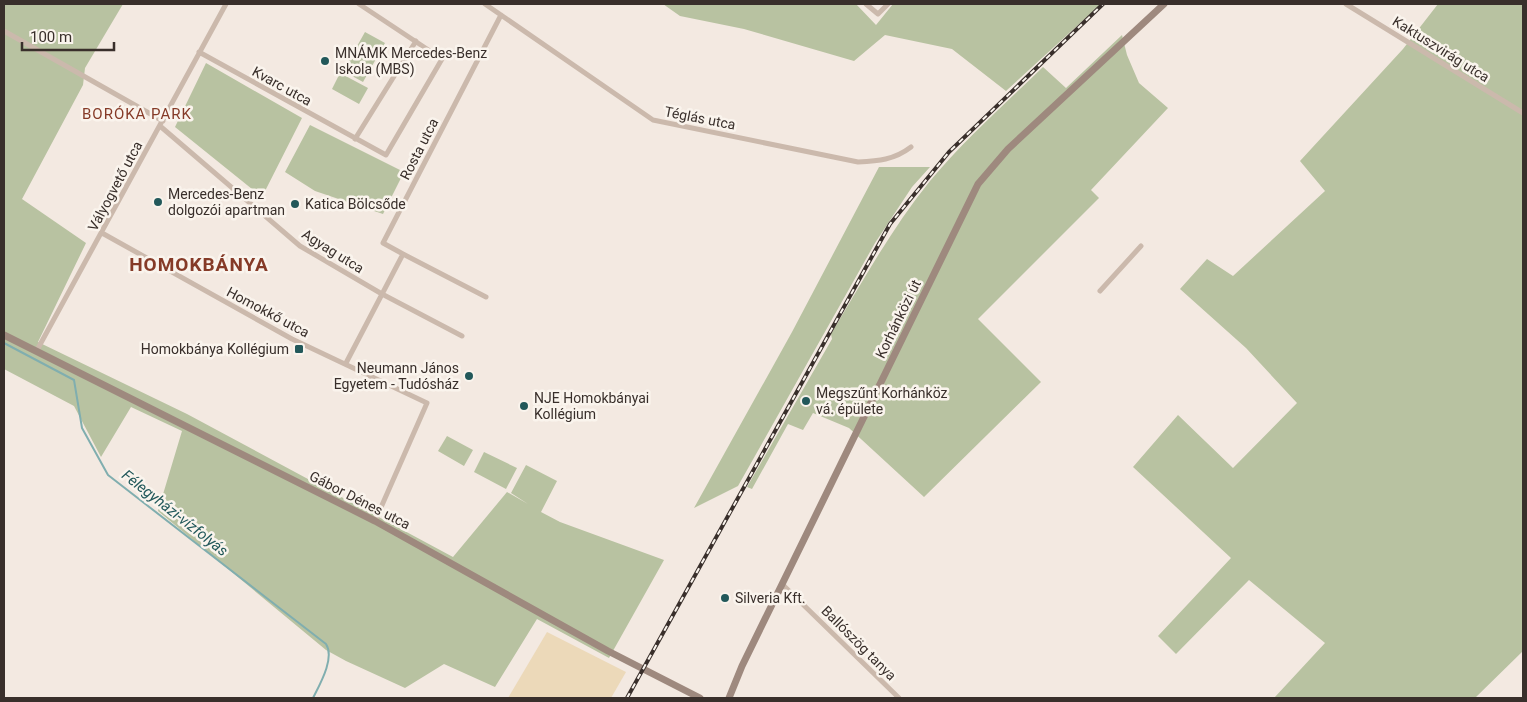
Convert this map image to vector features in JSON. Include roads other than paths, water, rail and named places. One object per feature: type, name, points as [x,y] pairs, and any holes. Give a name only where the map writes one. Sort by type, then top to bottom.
[{"type":"street","name":"Vályogvető utca","points":[[36,352],[162,123],[198,52],[226,4]]},
{"type":"street","points":[[355,139],[416,41],[360,4]]},
{"type":"street","name":"Téglás utca","points":[[485,4],[653,120],[858,162],[885,160],[901,154],[910,147]]},
{"type":"street","points":[[866,4],[878,14],[888,4]]},
{"type":"street","name":"Korhánközi út","points":[[729,698],[782,584],[982,179],[1008,149],[1164,4]]},
{"type":"street","name":"Kaktuszvirág utca","points":[[1346,4],[1523,113]]},
{"type":"street","name":"Rosta utca","points":[[403,254],[383,243],[501,15]]},
{"type":"street","name":"Agyag utca","points":[[4,31],[162,123],[300,246],[382,294],[462,336]]},
{"type":"street","name":"Kvarc utca","points":[[198,52],[386,155],[442,59],[416,41]]},
{"type":"street","name":"Homokkő utca","points":[[102,233],[292,339],[427,403],[375,521]]},
{"type":"street","points":[[1100,291],[1141,246]]},
{"type":"street","points":[[346,363],[403,254],[486,296]]},
{"type":"street","name":"Gábor Dénes utca","points":[[4,335],[375,521],[608,651],[700,698]]},
{"type":"street","name":"Ballószög tanya","points":[[782,584],[898,698]]},
{"type":"waterway","name":"Félegyházi-vízfolyás","points":[[4,343],[74,380],[82,428],[108,475],[326,644],[329,656],[328,664],[313,698]]},
{"type":"railway","points":[[627,698],[890,224],[949,152],[1103,4]]},
{"type":"place","name":"MNÁMK Mercedes-Benz Iskola (MBS)","points":[[325,61]]},
{"type":"place","name":"Mercedes-Benz dolgozói apartman","points":[[158,202]]},
{"type":"place","name":"Katica Bölcsőde","points":[[295,204]]},
{"type":"place","name":"Homokbánya Kollégium","points":[[299,349]]},
{"type":"place","name":"Neumann János Egyetem - Tudósház","points":[[469,376]]},
{"type":"place","name":"Megszűnt Korhánköz vá. épülete","points":[[806,401]]},
{"type":"place","name":"NJE Homokbányai Kollégium","points":[[524,406]]},
{"type":"place","name":"Silveria Kft.","points":[[725,598]]},
{"type":"district","name":"BORÓKA PARK","points":[[137,114]]},
{"type":"district","name":"HOMOKBÁNYA","points":[[199,264]]}]
